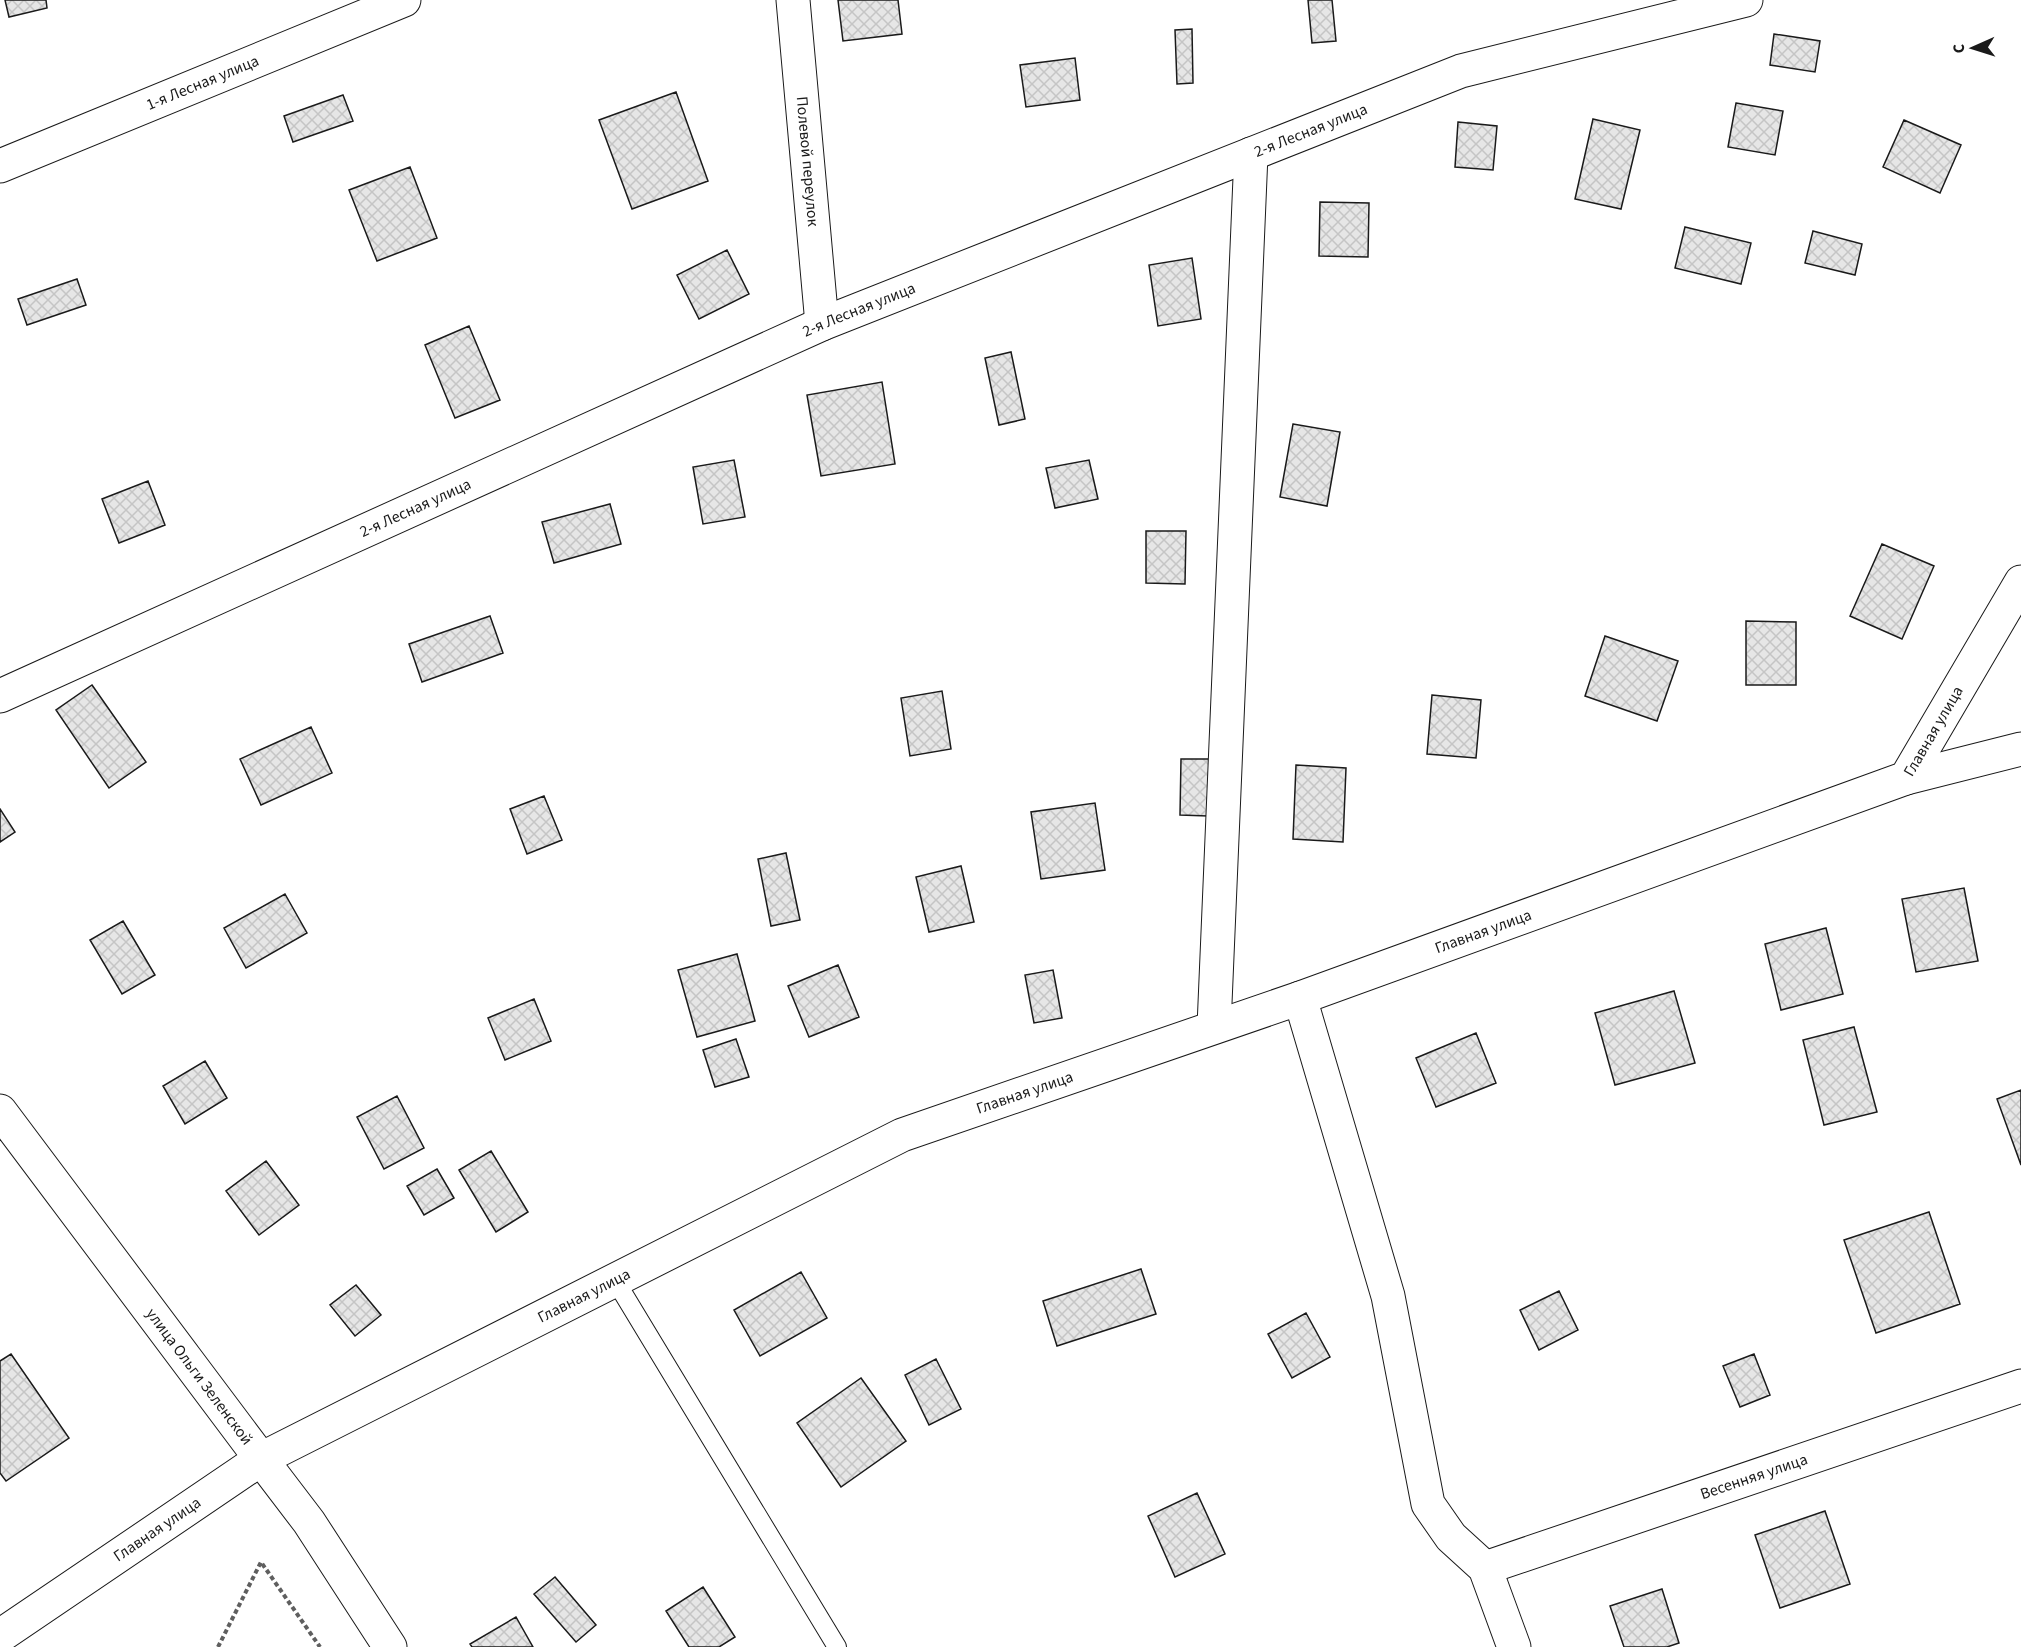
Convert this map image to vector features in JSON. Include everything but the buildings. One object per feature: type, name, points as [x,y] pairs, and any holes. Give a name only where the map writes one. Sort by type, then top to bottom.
[{"type":"street","name":"1-я Лесная улица","points":[[0,166],[404,0]]},
{"type":"street","name":"Полевой переулок","points":[[794,0],[822,324]]},
{"type":"street","name":"2-я Лесная улица","points":[[0,696],[822,324],[1461,71],[1746,0]]},
{"type":"street","points":[[1214,1027],[1251,154]]},
{"type":"street","name":"Главная улица","points":[[0,1636],[261,1460],[902,1135],[1300,998],[1905,778],[2021,582]]},
{"type":"street","points":[[1905,778],[2021,749]]},
{"type":"street","points":[[1300,998],[1388,1296],[1428,1504],[1451,1538],[1485,1568],[1514,1647]]},
{"type":"street","name":"улица Ольги Зеленской","points":[[0,1111],[309,1522],[390,1647]]},
{"type":"street","name":"Весенняя улица","points":[[1485,1568],[2021,1386]]},
{"type":"lane","points":[[615,1280],[837,1647]]},
{"type":"path","points":[[218,1647],[261,1562],[320,1647]]}]
